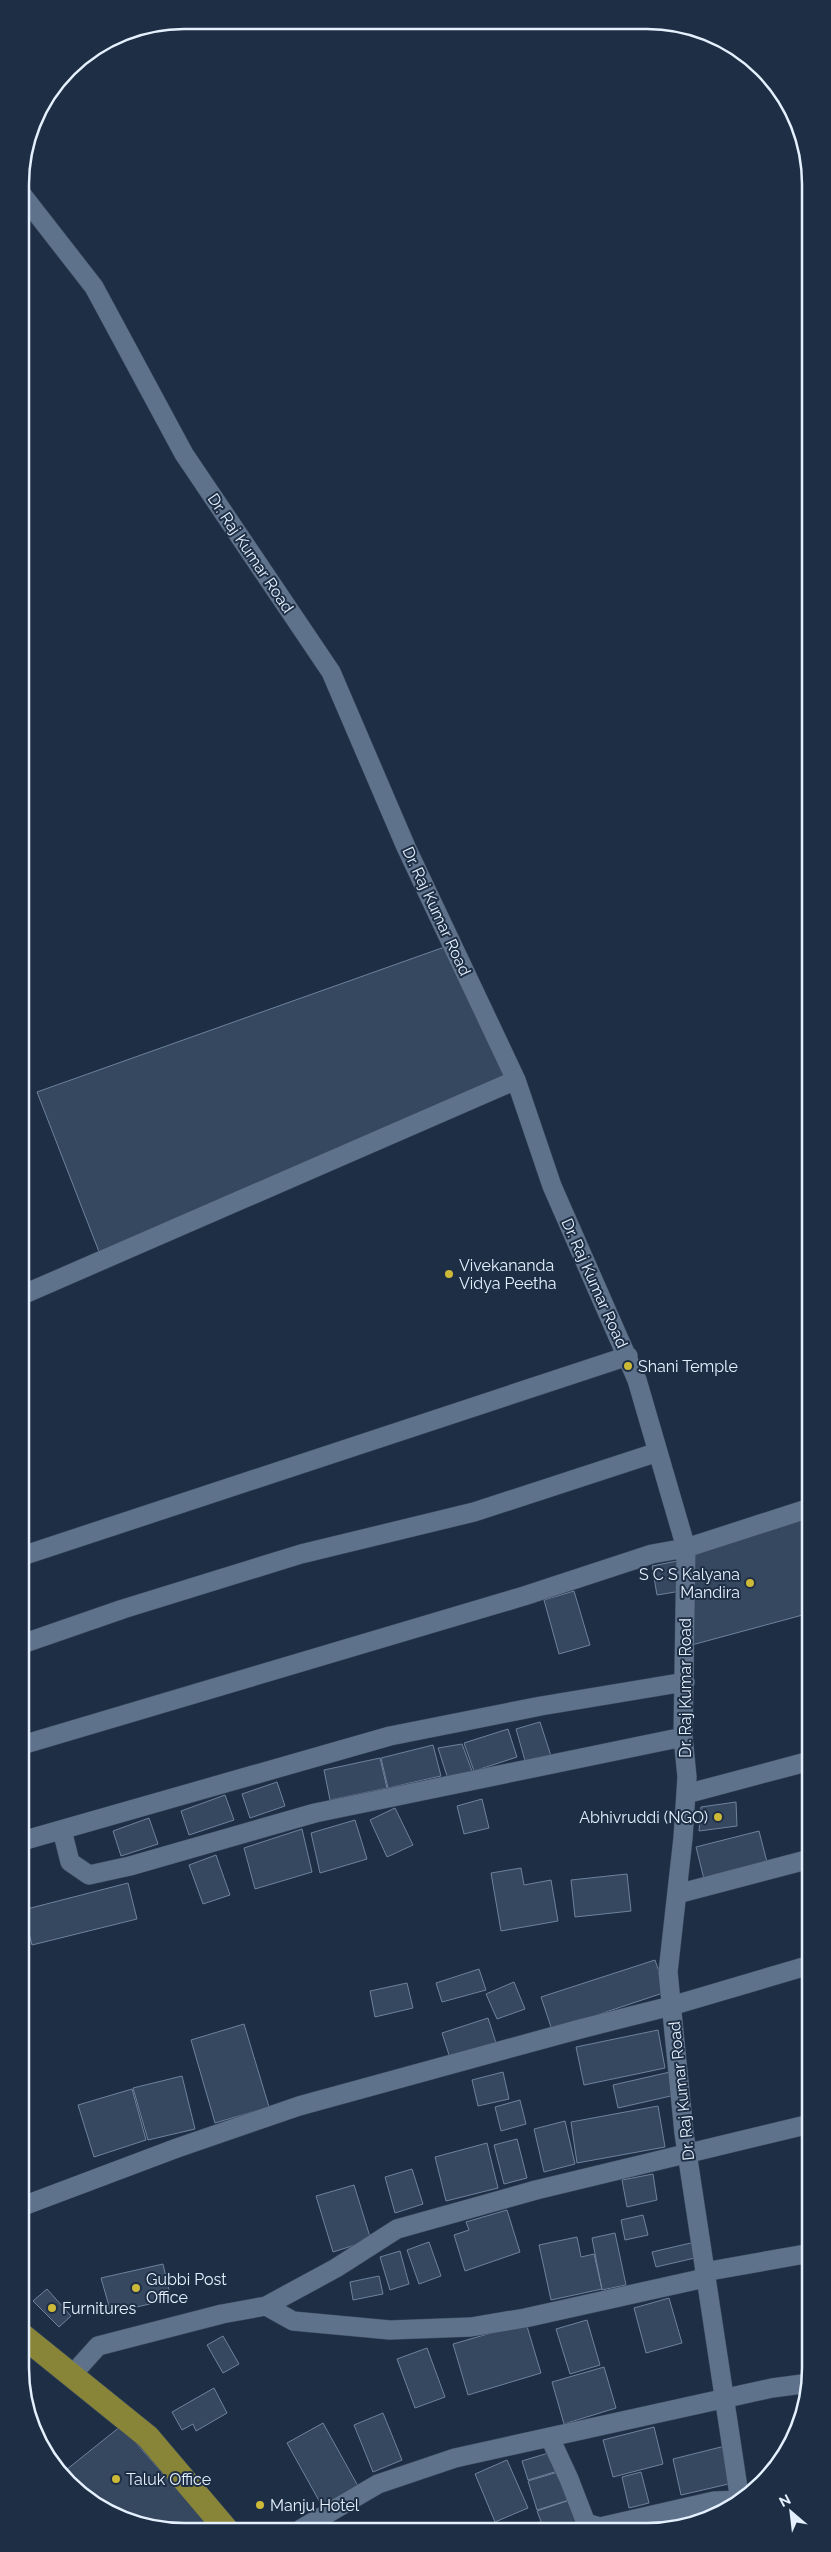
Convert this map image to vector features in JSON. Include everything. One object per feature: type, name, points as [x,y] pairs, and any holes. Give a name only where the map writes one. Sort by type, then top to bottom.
[{"type":"main road","points":[[29,2341],[148,2437],[221,2523]]},
{"type":"street","name":"Dr. Raj Kumar Road","points":[[29,204],[94,288],[184,454],[331,672],[406,847],[516,1080],[552,1186],[628,1356],[658,1452],[686,1548],[683,1737],[687,1776],[668,1972],[687,2153],[739,2493]]},
{"type":"street","points":[[29,1292],[516,1080]]},
{"type":"street","points":[[29,1554],[628,1356]]},
{"type":"street","points":[[29,1642],[123,1609],[301,1554],[474,1512],[658,1452]]},
{"type":"street","points":[[29,1743],[524,1596],[652,1554],[686,1548],[802,1511]]},
{"type":"street","points":[[29,1839],[390,1736],[542,1706],[684,1682]]},
{"type":"street","points":[[62,1830],[70,1862],[89,1875],[130,1866],[315,1813],[683,1737]]},
{"type":"street","points":[[686,1794],[802,1763]]},
{"type":"street","points":[[677,1894],[802,1861]]},
{"type":"street","points":[[29,2204],[177,2148],[299,2106],[671,2006],[802,1968]]},
{"type":"street","points":[[72,2375],[98,2346],[222,2314],[266,2306],[336,2268],[397,2229],[536,2190],[802,2126]]},
{"type":"street","points":[[266,2306],[293,2321],[390,2330],[471,2327],[525,2318],[705,2275],[802,2255]]},
{"type":"street","points":[[311,2523],[378,2484],[455,2458],[772,2388],[801,2384]]},
{"type":"street","points":[[550,2438],[569,2478],[586,2523]]},
{"type":"street","points":[[618,2523],[714,2501],[728,2501]]},
{"type":"building","points":[[453,944],[516,1080],[103,1262],[37,1092]]},
{"type":"building","name":"S C S Kalyana Mandira","points":[[802,1514],[802,1615],[688,1646],[693,1553]]},
{"type":"building","points":[[682,1560],[687,1590],[657,1595],[652,1566]]},
{"type":"building","points":[[574,1591],[590,1645],[559,1654],[544,1600]]},
{"type":"building","points":[[540,1722],[551,1756],[526,1764],[516,1729]]},
{"type":"building","points":[[508,1729],[517,1757],[474,1771],[464,1743]]},
{"type":"building","points":[[462,1744],[472,1771],[448,1779],[438,1748]]},
{"type":"building","points":[[433,1745],[441,1776],[388,1788],[381,1758]]},
{"type":"building","points":[[380,1758],[387,1788],[330,1800],[324,1770]]},
{"type":"building","points":[[277,1782],[285,1806],[250,1818],[242,1794]]},
{"type":"building","points":[[225,1795],[234,1820],[189,1835],[181,1811]]},
{"type":"building","points":[[482,1799],[489,1828],[464,1834],[457,1806]]},
{"type":"building","name":"Abhivruddi (NGO)","points":[[736,1802],[737,1826],[699,1831],[701,1807]]},
{"type":"building","points":[[395,1808],[413,1845],[387,1857],[370,1820]]},
{"type":"building","points":[[149,1818],[158,1844],[121,1856],[113,1831]]},
{"type":"building","points":[[355,1820],[367,1859],[320,1873],[311,1833]]},
{"type":"building","points":[[302,1829],[312,1872],[255,1889],[244,1848]]},
{"type":"building","points":[[759,1831],[768,1866],[705,1883],[696,1847]]},
{"type":"building","points":[[216,1855],[230,1895],[203,1904],[189,1865]]},
{"type":"building","points":[[521,1868],[524,1885],[551,1880],[558,1921],[501,1931],[491,1873]]},
{"type":"building","points":[[627,1874],[631,1911],[575,1917],[571,1880]]},
{"type":"building","points":[[128,1883],[137,1919],[32,1945],[29,1933],[29,1908]]},
{"type":"building","points":[[655,1960],[666,1992],[552,2030],[541,1997]]},
{"type":"building","points":[[479,1969],[486,1990],[442,2002],[436,1983]]},
{"type":"building","points":[[514,1982],[525,2009],[497,2019],[486,1994]]},
{"type":"building","points":[[407,1983],[413,2008],[375,2017],[370,1991]]},
{"type":"building","points":[[488,2018],[496,2043],[450,2058],[442,2033]]},
{"type":"building","points":[[244,2024],[269,2107],[215,2123],[191,2040]]},
{"type":"building","points":[[658,2030],[665,2068],[584,2085],[576,2047]]},
{"type":"building","points":[[503,2072],[509,2099],[478,2106],[472,2080]]},
{"type":"building","points":[[670,2072],[675,2095],[618,2108],[613,2085]]},
{"type":"building","points":[[182,2076],[195,2129],[148,2140],[133,2088]]},
{"type":"building","points":[[132,2089],[146,2140],[94,2157],[78,2105]]},
{"type":"building","points":[[520,2100],[526,2124],[501,2131],[495,2107]]},
{"type":"building","points":[[658,2106],[665,2147],[577,2163],[571,2122]]},
{"type":"building","points":[[565,2121],[575,2164],[544,2172],[534,2129]]},
{"type":"building","points":[[517,2139],[527,2178],[504,2184],[494,2145]]},
{"type":"building","points":[[487,2143],[498,2188],[446,2201],[435,2157]]},
{"type":"building","points":[[412,2169],[423,2204],[395,2213],[385,2177]]},
{"type":"building","points":[[653,2174],[657,2200],[627,2207],[622,2180]]},
{"type":"building","points":[[354,2185],[371,2240],[333,2252],[316,2196]]},
{"type":"building","points":[[507,2210],[520,2252],[465,2271],[454,2235],[469,2230],[466,2222]]},
{"type":"building","points":[[643,2215],[648,2235],[625,2240],[621,2220]]},
{"type":"building","points":[[615,2233],[626,2285],[602,2290],[592,2238]]},
{"type":"building","points":[[577,2237],[581,2257],[594,2254],[602,2289],[551,2300],[539,2245]]},
{"type":"building","points":[[429,2242],[441,2276],[419,2284],[407,2250]]},
{"type":"building","points":[[695,2242],[699,2257],[656,2267],[652,2252]]},
{"type":"building","points":[[400,2251],[409,2284],[390,2290],[380,2257]]},
{"type":"building","name":"Gubbi Post Office","points":[[163,2264],[171,2299],[111,2313],[101,2278]]},
{"type":"building","points":[[379,2276],[383,2294],[353,2300],[350,2282]]},
{"type":"building","name":"Furnitures","points":[[47,2289],[71,2316],[59,2327],[33,2301]]},
{"type":"building","points":[[669,2298],[682,2343],[646,2353],[634,2308]]},
{"type":"building","points":[[587,2320],[600,2365],[570,2374],[556,2329]]},
{"type":"building","points":[[526,2323],[541,2373],[468,2395],[453,2344]]},
{"type":"building","points":[[223,2336],[239,2364],[223,2373],[207,2345]]},
{"type":"building","points":[[427,2348],[445,2397],[415,2408],[397,2359]]},
{"type":"building","points":[[604,2367],[616,2408],[564,2424],[552,2382]]},
{"type":"building","points":[[214,2388],[227,2413],[196,2431],[193,2424],[182,2430],[172,2412]]},
{"type":"building","points":[[383,2413],[402,2460],[373,2472],[354,2425]]},
{"type":"building","points":[[323,2423],[358,2486],[322,2506],[287,2443]]},
{"type":"building","name":"Taluk Office","points":[[121,2426],[207,2523],[173,2523],[143,2518],[124,2511],[106,2503],[89,2491],[67,2469]]},
{"type":"building","points":[[654,2427],[663,2464],[613,2477],[603,2440]]},
{"type":"building","points":[[725,2446],[733,2483],[681,2495],[673,2459]]},
{"type":"building","points":[[555,2451],[561,2470],[528,2480],[522,2461]]},
{"type":"building","points":[[507,2460],[528,2508],[495,2522],[475,2474]]},
{"type":"building","points":[[561,2471],[569,2500],[537,2510],[528,2481]]},
{"type":"building","points":[[641,2472],[649,2503],[629,2508],[622,2477]]},
{"type":"building","points":[[570,2500],[577,2523],[542,2523],[537,2511]]},
{"type":"place","name":"Vivekananda Vidya Peetha","points":[[449,1274]]},
{"type":"place","name":"Shani Temple","points":[[628,1366]]},
{"type":"place","name":"S C S Kalyana Mandira","points":[[750,1583]]},
{"type":"place","name":"Abhivruddi (NGO)","points":[[718,1817]]},
{"type":"place","name":"Gubbi Post Office","points":[[136,2288]]},
{"type":"place","name":"Furnitures","points":[[52,2308]]},
{"type":"place","name":"Taluk Office","points":[[116,2479]]},
{"type":"place","name":"Manju Hotel","points":[[260,2505]]}]
